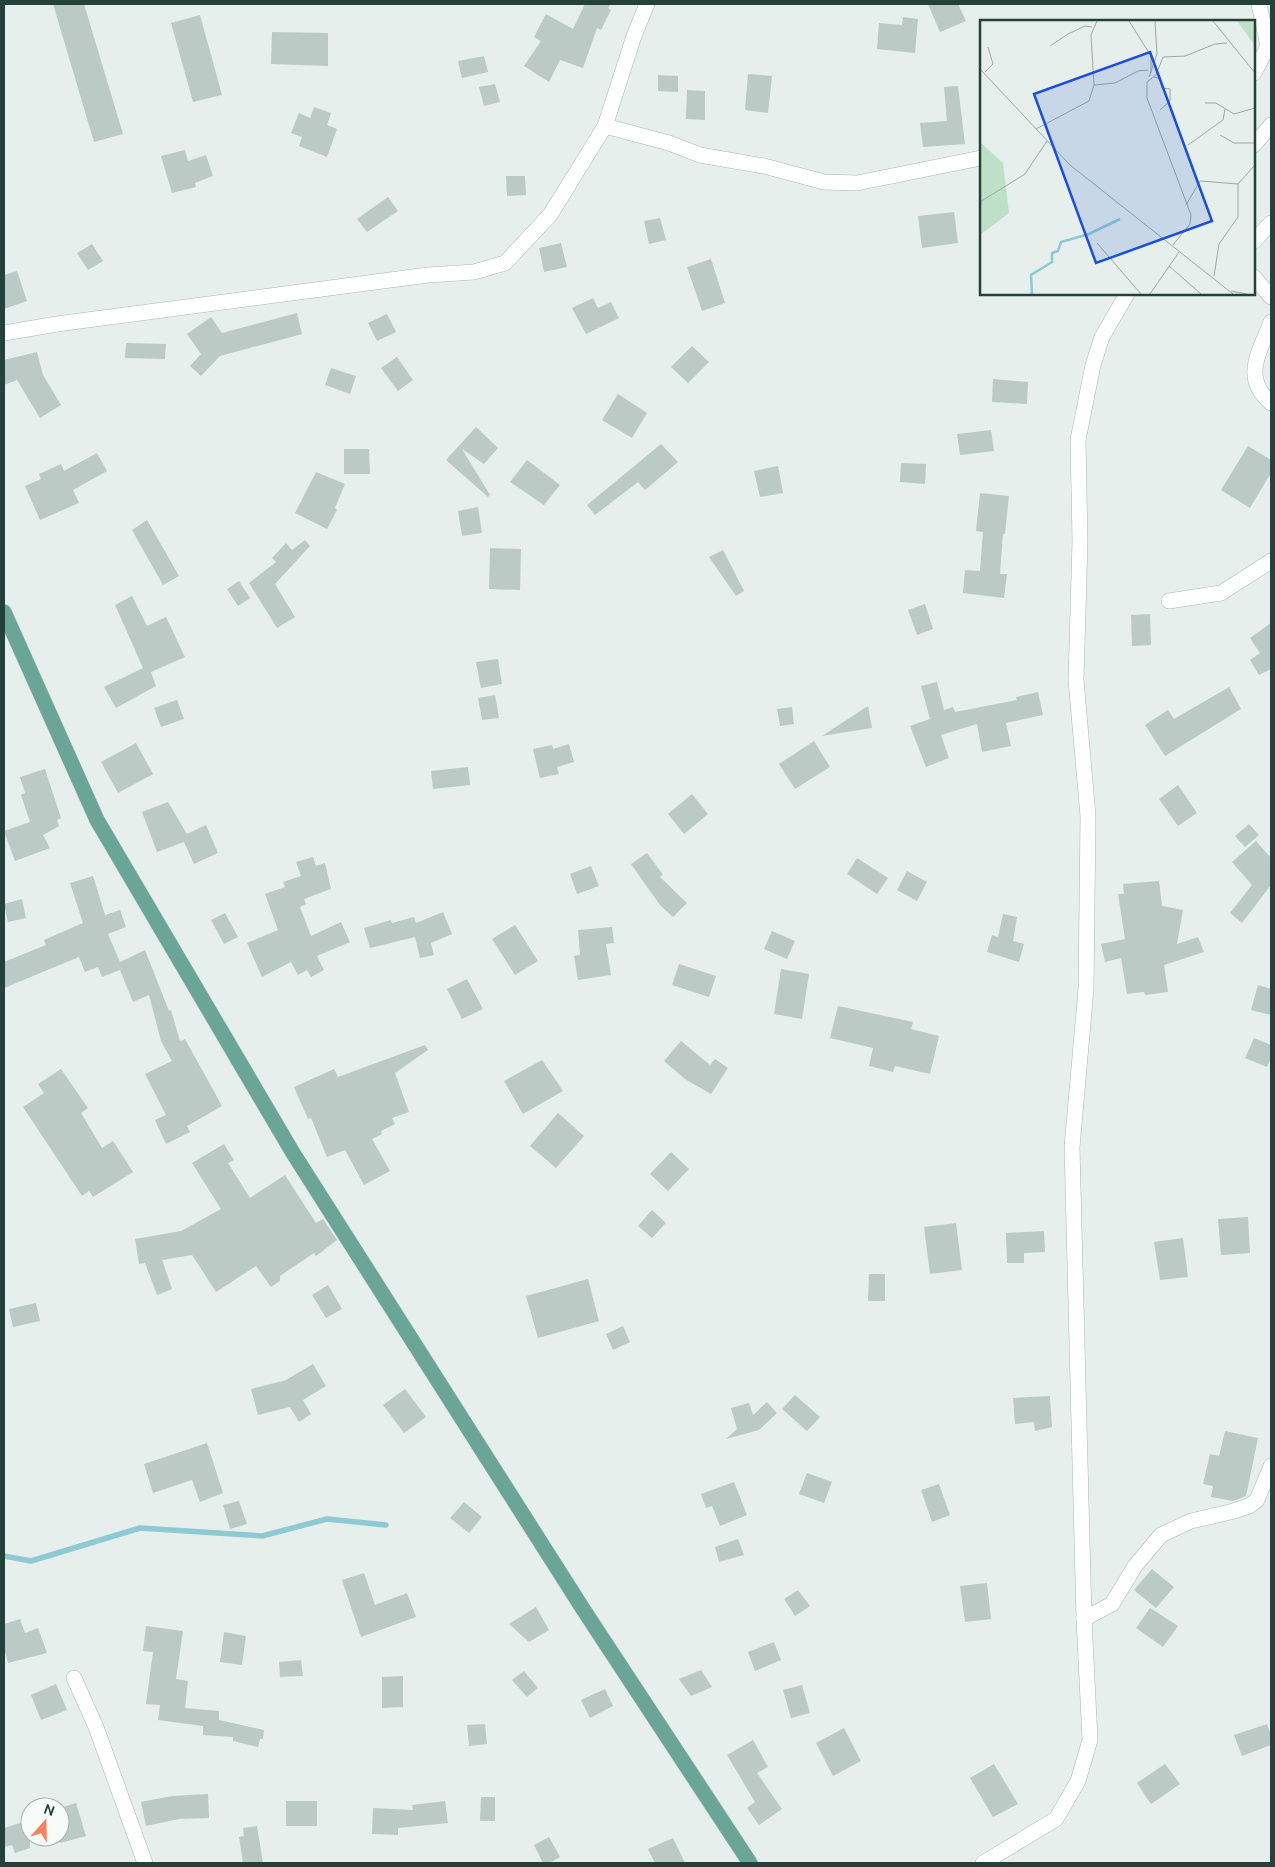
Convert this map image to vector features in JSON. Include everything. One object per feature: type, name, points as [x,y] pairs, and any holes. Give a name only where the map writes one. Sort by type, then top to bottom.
[{"type":"main road","points":[[4,612],[97,820],[288,1145],[583,1609],[750,1863]]},
{"type":"street","points":[[4,334],[57,324],[410,277],[474,272],[505,263],[550,215],[605,126],[634,36],[647,4]]},
{"type":"street","points":[[1255,70],[1268,46],[1259,4]]},
{"type":"street","points":[[1255,144],[1271,125]]},
{"type":"street","points":[[605,126],[669,143],[700,155],[764,166],[824,182],[857,183],[980,158]]},
{"type":"street","points":[[1255,240],[1271,223]]},
{"type":"street","points":[[1255,278],[1271,297]]},
{"type":"street","points":[[983,1863],[1056,1819],[1078,1781],[1090,1740],[1084,1619],[1072,1147],[1087,970],[1088,816],[1076,680],[1080,541],[1078,440],[1099,346],[1126,295]]},
{"type":"street","points":[[1271,322],[1254,364],[1261,395],[1271,404]]},
{"type":"street","points":[[1169,601],[1221,593],[1271,562]]},
{"type":"street","points":[[1084,1619],[1112,1604],[1135,1566],[1161,1535],[1191,1521],[1230,1512],[1249,1506],[1258,1500],[1271,1466]]},
{"type":"street","points":[[74,1678],[96,1727],[145,1863]]},
{"type":"building","points":[[53,4],[84,4],[123,134],[94,142]]},
{"type":"building","points":[[585,4],[611,4],[608,8],[611,10],[601,30],[597,28],[583,68],[560,60],[549,82],[524,66],[541,41],[534,37],[546,14],[573,29]]},
{"type":"building","points":[[928,4],[958,4],[966,21],[940,32]]},
{"type":"building","points":[[200,15],[222,95],[193,102],[171,23]]},
{"type":"building","points":[[903,17],[918,19],[915,53],[877,49],[879,23],[902,25]]},
{"type":"building","points":[[272,32],[328,33],[328,66],[271,64]]},
{"type":"building","points":[[484,56],[488,72],[462,78],[458,61]]},
{"type":"building","points":[[748,74],[772,76],[768,113],[745,110]]},
{"type":"building","points":[[658,75],[678,76],[678,92],[658,91]]},
{"type":"building","points":[[495,84],[500,102],[484,106],[479,87]]},
{"type":"building","points":[[958,86],[965,144],[923,147],[920,123],[947,121],[944,87]]},
{"type":"building","points":[[687,90],[705,91],[705,120],[686,119]]},
{"type":"building","points":[[314,107],[331,113],[327,125],[337,129],[327,157],[299,146],[302,137],[291,133],[299,113],[310,118]]},
{"type":"building","points":[[185,150],[188,161],[206,155],[213,176],[195,183],[196,187],[172,193],[161,156]]},
{"type":"building","points":[[506,176],[525,176],[526,195],[507,196]]},
{"type":"building","points":[[388,197],[398,211],[367,232],[357,219]]},
{"type":"building","points":[[954,212],[958,243],[922,248],[918,216]]},
{"type":"building","points":[[660,218],[666,240],[649,244],[644,221]]},
{"type":"building","points":[[561,243],[567,267],[544,272],[539,248]]},
{"type":"building","points":[[92,244],[103,261],[88,270],[77,253]]},
{"type":"building","points":[[711,259],[725,303],[702,311],[687,267]]},
{"type":"building","points":[[17,271],[27,301],[4,309],[4,275]]},
{"type":"building","points":[[593,298],[598,308],[611,302],[619,318],[586,334],[572,308]]},
{"type":"building","points":[[297,313],[302,334],[220,356],[201,376],[190,366],[201,354],[187,334],[211,317],[222,333]]},
{"type":"building","points":[[387,314],[396,332],[377,341],[368,323]]},
{"type":"building","points":[[126,343],[166,344],[165,359],[125,358]]},
{"type":"building","points":[[692,346],[709,362],[688,383],[671,367]]},
{"type":"building","points":[[37,352],[43,375],[61,405],[40,418],[17,380],[4,385],[4,360]]},
{"type":"building","points":[[397,357],[413,380],[398,391],[381,368]]},
{"type":"building","points":[[331,368],[356,376],[350,394],[325,385]]},
{"type":"building","points":[[993,379],[1028,382],[1027,404],[992,402]]},
{"type":"building","points":[[618,394],[647,413],[632,438],[602,420]]},
{"type":"building","points":[[476,427],[498,448],[484,464],[462,449],[490,495],[488,497],[446,460]]},
{"type":"building","points":[[991,430],[994,451],[960,455],[957,434]]},
{"type":"building","points":[[661,444],[678,462],[645,490],[638,482],[595,515],[587,505]]},
{"type":"building","points":[[1248,446],[1271,460],[1271,473],[1250,508],[1221,490]]},
{"type":"building","points":[[344,449],[369,449],[370,474],[344,474]]},
{"type":"building","points":[[97,453],[107,471],[73,490],[79,503],[40,520],[25,486],[41,479],[39,474],[61,464],[64,471]]},
{"type":"building","points":[[527,460],[560,485],[544,505],[510,482]]},
{"type":"building","points":[[901,463],[926,464],[925,484],[900,482]]},
{"type":"building","points":[[778,466],[783,493],[760,497],[754,471]]},
{"type":"building","points":[[316,472],[345,484],[335,508],[337,510],[327,529],[295,513]]},
{"type":"building","points":[[980,493],[1009,496],[1005,534],[1003,534],[1000,574],[1007,574],[1004,598],[963,593],[965,570],[980,571],[983,532],[976,531]]},
{"type":"building","points":[[478,507],[482,533],[462,536],[458,511]]},
{"type":"building","points":[[147,520],[179,576],[163,585],[132,530]]},
{"type":"building","points":[[305,540],[310,546],[275,584],[295,617],[277,628],[249,583],[276,562],[272,558],[286,543],[292,550]]},
{"type":"building","points":[[490,548],[521,549],[520,590],[489,589]]},
{"type":"building","points":[[723,550],[744,591],[736,596],[709,557]]},
{"type":"building","points":[[239,581],[250,598],[238,606],[227,589]]},
{"type":"building","points":[[132,596],[147,626],[166,617],[185,657],[151,672],[156,686],[116,708],[104,687],[143,668],[115,605]]},
{"type":"building","points":[[925,604],[933,629],[917,635],[908,610]]},
{"type":"building","points":[[1150,614],[1151,645],[1132,646],[1131,615]]},
{"type":"building","points":[[1271,623],[1271,669],[1259,675],[1250,660],[1260,653],[1250,638]]},
{"type":"building","points":[[498,659],[502,684],[481,688],[476,662]]},
{"type":"building","points":[[937,682],[944,710],[953,707],[955,712],[1017,700],[1016,697],[1038,692],[1043,715],[1006,723],[1011,746],[982,752],[977,724],[941,735],[949,758],[926,767],[910,726],[930,719],[921,686]]},
{"type":"building","points":[[1229,687],[1241,709],[1165,756],[1145,725],[1168,710],[1174,719]]},
{"type":"building","points":[[495,695],[499,718],[482,720],[478,698]]},
{"type":"building","points":[[177,700],[184,719],[161,727],[154,708]]},
{"type":"building","points":[[868,706],[872,728],[822,736]]},
{"type":"building","points":[[792,707],[794,724],[780,726],[777,709]]},
{"type":"building","points":[[814,741],[830,767],[795,789],[779,764]]},
{"type":"building","points":[[136,743],[153,774],[118,793],[101,762]]},
{"type":"building","points":[[569,744],[574,762],[557,767],[559,774],[540,778],[533,749],[552,745],[553,749]]},
{"type":"building","points":[[468,767],[470,785],[433,789],[431,771]]},
{"type":"building","points":[[45,769],[61,818],[57,820],[59,826],[43,835],[50,848],[15,861],[4,831],[30,822],[21,795],[25,793],[20,777]]},
{"type":"building","points":[[1178,785],[1197,813],[1178,826],[1159,799]]},
{"type":"building","points":[[692,794],[708,814],[684,834],[668,814]]},
{"type":"building","points":[[168,802],[187,834],[206,825],[218,853],[194,864],[184,842],[157,852],[142,812]]},
{"type":"building","points":[[1249,824],[1259,835],[1245,847],[1235,836]]},
{"type":"building","points":[[1256,841],[1271,858],[1271,885],[1242,923],[1230,913],[1252,885],[1232,862]]},
{"type":"building","points":[[647,853],[663,875],[660,877],[687,903],[673,917],[660,905],[631,864]]},
{"type":"building","points":[[313,857],[316,866],[325,863],[331,889],[304,899],[306,904],[300,907],[311,936],[341,922],[350,942],[317,956],[324,970],[311,977],[307,970],[298,975],[291,962],[262,977],[247,943],[278,930],[265,894],[285,887],[283,882],[301,876],[296,862]]},
{"type":"building","points":[[857,858],[888,878],[877,894],[847,874]]},
{"type":"building","points":[[591,866],[599,886],[577,894],[570,874]]},
{"type":"building","points":[[907,871],[927,882],[917,901],[897,890]]},
{"type":"building","points":[[93,876],[105,915],[120,910],[126,927],[108,934],[120,962],[145,950],[169,1011],[171,1010],[180,1041],[185,1039],[222,1106],[187,1126],[190,1132],[166,1144],[155,1120],[166,1115],[145,1074],[172,1061],[161,1041],[149,995],[133,1002],[120,970],[102,977],[98,967],[85,972],[79,957],[4,988],[4,962],[46,945],[44,940],[83,923],[70,883]]},
{"type":"building","points":[[1159,881],[1162,906],[1183,910],[1177,944],[1198,937],[1204,952],[1164,965],[1168,992],[1145,995],[1144,992],[1127,994],[1121,958],[1105,962],[1101,944],[1125,939],[1118,894],[1124,894],[1123,884]]},
{"type":"building","points":[[22,899],[26,918],[8,922],[4,904]]},
{"type":"building","points":[[443,912],[452,934],[431,943],[434,955],[420,958],[415,937],[370,948],[364,928],[391,920],[392,923],[414,917],[416,923]]},
{"type":"building","points":[[225,913],[238,937],[224,944],[211,920]]},
{"type":"building","points":[[1003,914],[1017,917],[1013,941],[1024,944],[1019,962],[987,952],[992,935],[998,937]]},
{"type":"building","points":[[515,925],[538,961],[515,975],[492,939]]},
{"type":"building","points":[[612,927],[614,943],[606,944],[611,975],[578,980],[574,956],[580,955],[578,930]]},
{"type":"building","points":[[772,931],[795,941],[787,959],[764,949]]},
{"type":"building","points":[[679,964],[716,976],[709,997],[672,985]]},
{"type":"building","points":[[781,969],[809,974],[802,1019],[774,1014]]},
{"type":"building","points":[[467,979],[483,1009],[462,1019],[447,989]]},
{"type":"building","points":[[1258,985],[1271,989],[1271,1015],[1251,1010]]},
{"type":"building","points":[[838,1006],[913,1022],[911,1029],[939,1036],[930,1074],[895,1066],[893,1072],[869,1066],[873,1048],[830,1038]]},
{"type":"building","points":[[1254,1038],[1271,1045],[1271,1058],[1267,1067],[1245,1058]]},
{"type":"building","points":[[681,1041],[710,1065],[715,1059],[728,1068],[711,1094],[685,1079],[664,1061]]},
{"type":"building","points":[[425,1045],[428,1050],[395,1073],[409,1112],[392,1118],[395,1124],[381,1131],[382,1134],[372,1139],[390,1171],[364,1185],[345,1150],[327,1157],[311,1118],[308,1119],[294,1087],[334,1069],[338,1077]]},
{"type":"building","points":[[542,1060],[563,1091],[523,1114],[504,1081]]},
{"type":"building","points":[[61,1069],[88,1108],[81,1113],[102,1148],[113,1141],[133,1172],[93,1197],[89,1191],[82,1196],[23,1107],[44,1093],[38,1084]]},
{"type":"building","points":[[558,1113],[584,1136],[556,1168],[530,1146]]},
{"type":"building","points":[[224,1144],[234,1160],[228,1163],[250,1198],[285,1175],[316,1223],[323,1219],[337,1240],[316,1256],[314,1253],[280,1276],[280,1281],[271,1287],[256,1266],[216,1292],[192,1255],[162,1260],[172,1289],[157,1295],[145,1263],[139,1264],[135,1239],[181,1231],[221,1209],[192,1163]]},
{"type":"building","points":[[671,1152],[689,1169],[668,1191],[650,1174]]},
{"type":"building","points":[[652,1210],[666,1223],[652,1238],[638,1226]]},
{"type":"building","points":[[1248,1217],[1250,1253],[1221,1255],[1218,1219]]},
{"type":"building","points":[[956,1223],[962,1270],[930,1274],[924,1227]]},
{"type":"building","points":[[1044,1231],[1045,1252],[1024,1253],[1024,1263],[1007,1263],[1006,1233]]},
{"type":"building","points":[[1183,1238],[1188,1277],[1160,1280],[1154,1242]]},
{"type":"building","points":[[869,1274],[885,1274],[885,1301],[868,1301]]},
{"type":"building","points":[[588,1279],[599,1321],[538,1338],[526,1296]]},
{"type":"building","points":[[328,1285],[342,1309],[326,1318],[312,1295]]},
{"type":"building","points":[[36,1303],[40,1321],[13,1327],[9,1309]]},
{"type":"building","points":[[623,1326],[630,1342],[613,1350],[606,1334]]},
{"type":"building","points":[[313,1364],[326,1386],[303,1400],[311,1414],[299,1422],[290,1407],[258,1415],[251,1389],[286,1380]]},
{"type":"building","points":[[405,1389],[426,1417],[404,1433],[383,1405]]},
{"type":"building","points":[[795,1395],[820,1417],[807,1431],[782,1409]]},
{"type":"building","points":[[1050,1396],[1052,1427],[1035,1431],[1034,1422],[1015,1424],[1013,1398]]},
{"type":"building","points":[[767,1402],[777,1413],[759,1430],[726,1439],[737,1429],[731,1408],[749,1403],[753,1415]]},
{"type":"building","points":[[1225,1431],[1258,1438],[1246,1496],[1233,1501],[1211,1497],[1213,1486],[1203,1484],[1210,1454],[1219,1456]]},
{"type":"building","points":[[207,1443],[223,1493],[200,1502],[192,1480],[153,1493],[144,1464]]},
{"type":"building","points":[[807,1473],[832,1482],[824,1503],[799,1494]]},
{"type":"building","points":[[734,1482],[747,1515],[720,1526],[712,1506],[706,1508],[701,1494]]},
{"type":"building","points":[[939,1484],[950,1515],[932,1522],[921,1490]]},
{"type":"building","points":[[239,1501],[247,1524],[230,1529],[223,1505]]},
{"type":"building","points":[[464,1502],[482,1517],[469,1533],[450,1518]]},
{"type":"building","points":[[738,1539],[744,1555],[719,1562],[715,1547]]},
{"type":"building","points":[[1152,1569],[1174,1587],[1156,1608],[1134,1590]]},
{"type":"building","points":[[364,1573],[375,1605],[407,1593],[416,1617],[361,1637],[342,1580]]},
{"type":"building","points":[[987,1583],[991,1619],[965,1622],[960,1586]]},
{"type":"building","points":[[798,1590],[810,1606],[795,1616],[784,1599]]},
{"type":"building","points":[[536,1607],[549,1630],[529,1642],[509,1624]]},
{"type":"building","points":[[1150,1608],[1178,1626],[1163,1647],[1136,1628]]},
{"type":"building","points":[[20,1619],[25,1633],[38,1628],[47,1653],[8,1663],[4,1648],[4,1624]]},
{"type":"building","points":[[146,1626],[183,1631],[176,1679],[188,1681],[185,1708],[219,1711],[219,1720],[264,1730],[263,1739],[260,1739],[258,1747],[233,1741],[233,1737],[203,1735],[203,1726],[158,1720],[160,1705],[146,1704],[153,1652],[143,1651]]},
{"type":"building","points":[[224,1632],[246,1636],[242,1665],[220,1662]]},
{"type":"building","points":[[774,1642],[781,1660],[755,1671],[748,1652]]},
{"type":"building","points":[[301,1660],[303,1676],[280,1677],[279,1662]]},
{"type":"building","points":[[701,1670],[712,1687],[691,1696],[679,1679]]},
{"type":"building","points":[[524,1671],[538,1688],[527,1697],[512,1680]]},
{"type":"building","points":[[403,1676],[403,1707],[382,1708],[382,1677]]},
{"type":"building","points":[[56,1684],[67,1710],[41,1720],[31,1695]]},
{"type":"building","points":[[802,1685],[810,1713],[791,1718],[783,1690]]},
{"type":"building","points":[[605,1689],[613,1706],[590,1718],[581,1700]]},
{"type":"building","points":[[485,1724],[487,1744],[469,1746],[467,1725]]},
{"type":"building","points":[[1267,1724],[1271,1735],[1271,1745],[1242,1756],[1234,1735]]},
{"type":"building","points":[[844,1728],[861,1761],[833,1776],[816,1743]]},
{"type":"building","points":[[753,1740],[768,1767],[757,1773],[782,1809],[759,1825],[747,1808],[755,1802],[727,1755]]},
{"type":"building","points":[[994,1764],[1018,1804],[993,1817],[970,1778]]},
{"type":"building","points":[[1165,1764],[1180,1784],[1151,1804],[1137,1783]]},
{"type":"building","points":[[208,1794],[209,1818],[179,1819],[146,1826],[141,1802],[172,1796]]},
{"type":"building","points":[[481,1797],[495,1797],[495,1821],[480,1821]]},
{"type":"building","points":[[286,1801],[317,1801],[317,1826],[286,1826]]},
{"type":"building","points":[[445,1801],[448,1823],[398,1828],[398,1835],[372,1834],[373,1808],[413,1810],[412,1805]]},
{"type":"building","points":[[76,1803],[86,1836],[70,1840],[70,1805]]},
{"type":"building","points":[[20,1823],[20,1847],[30,1848],[15,1853],[12,1845],[4,1847],[4,1828]]},
{"type":"building","points":[[257,1826],[263,1863],[243,1863],[239,1837],[244,1836],[243,1828]]},
{"type":"building","points":[[549,1837],[560,1857],[549,1863],[543,1863],[534,1845]]},
{"type":"building","points":[[673,1838],[685,1863],[655,1863],[648,1849]]},
{"type":"waterway","points":[[4,1556],[31,1561],[140,1528],[262,1536],[327,1519],[386,1525]]}]
